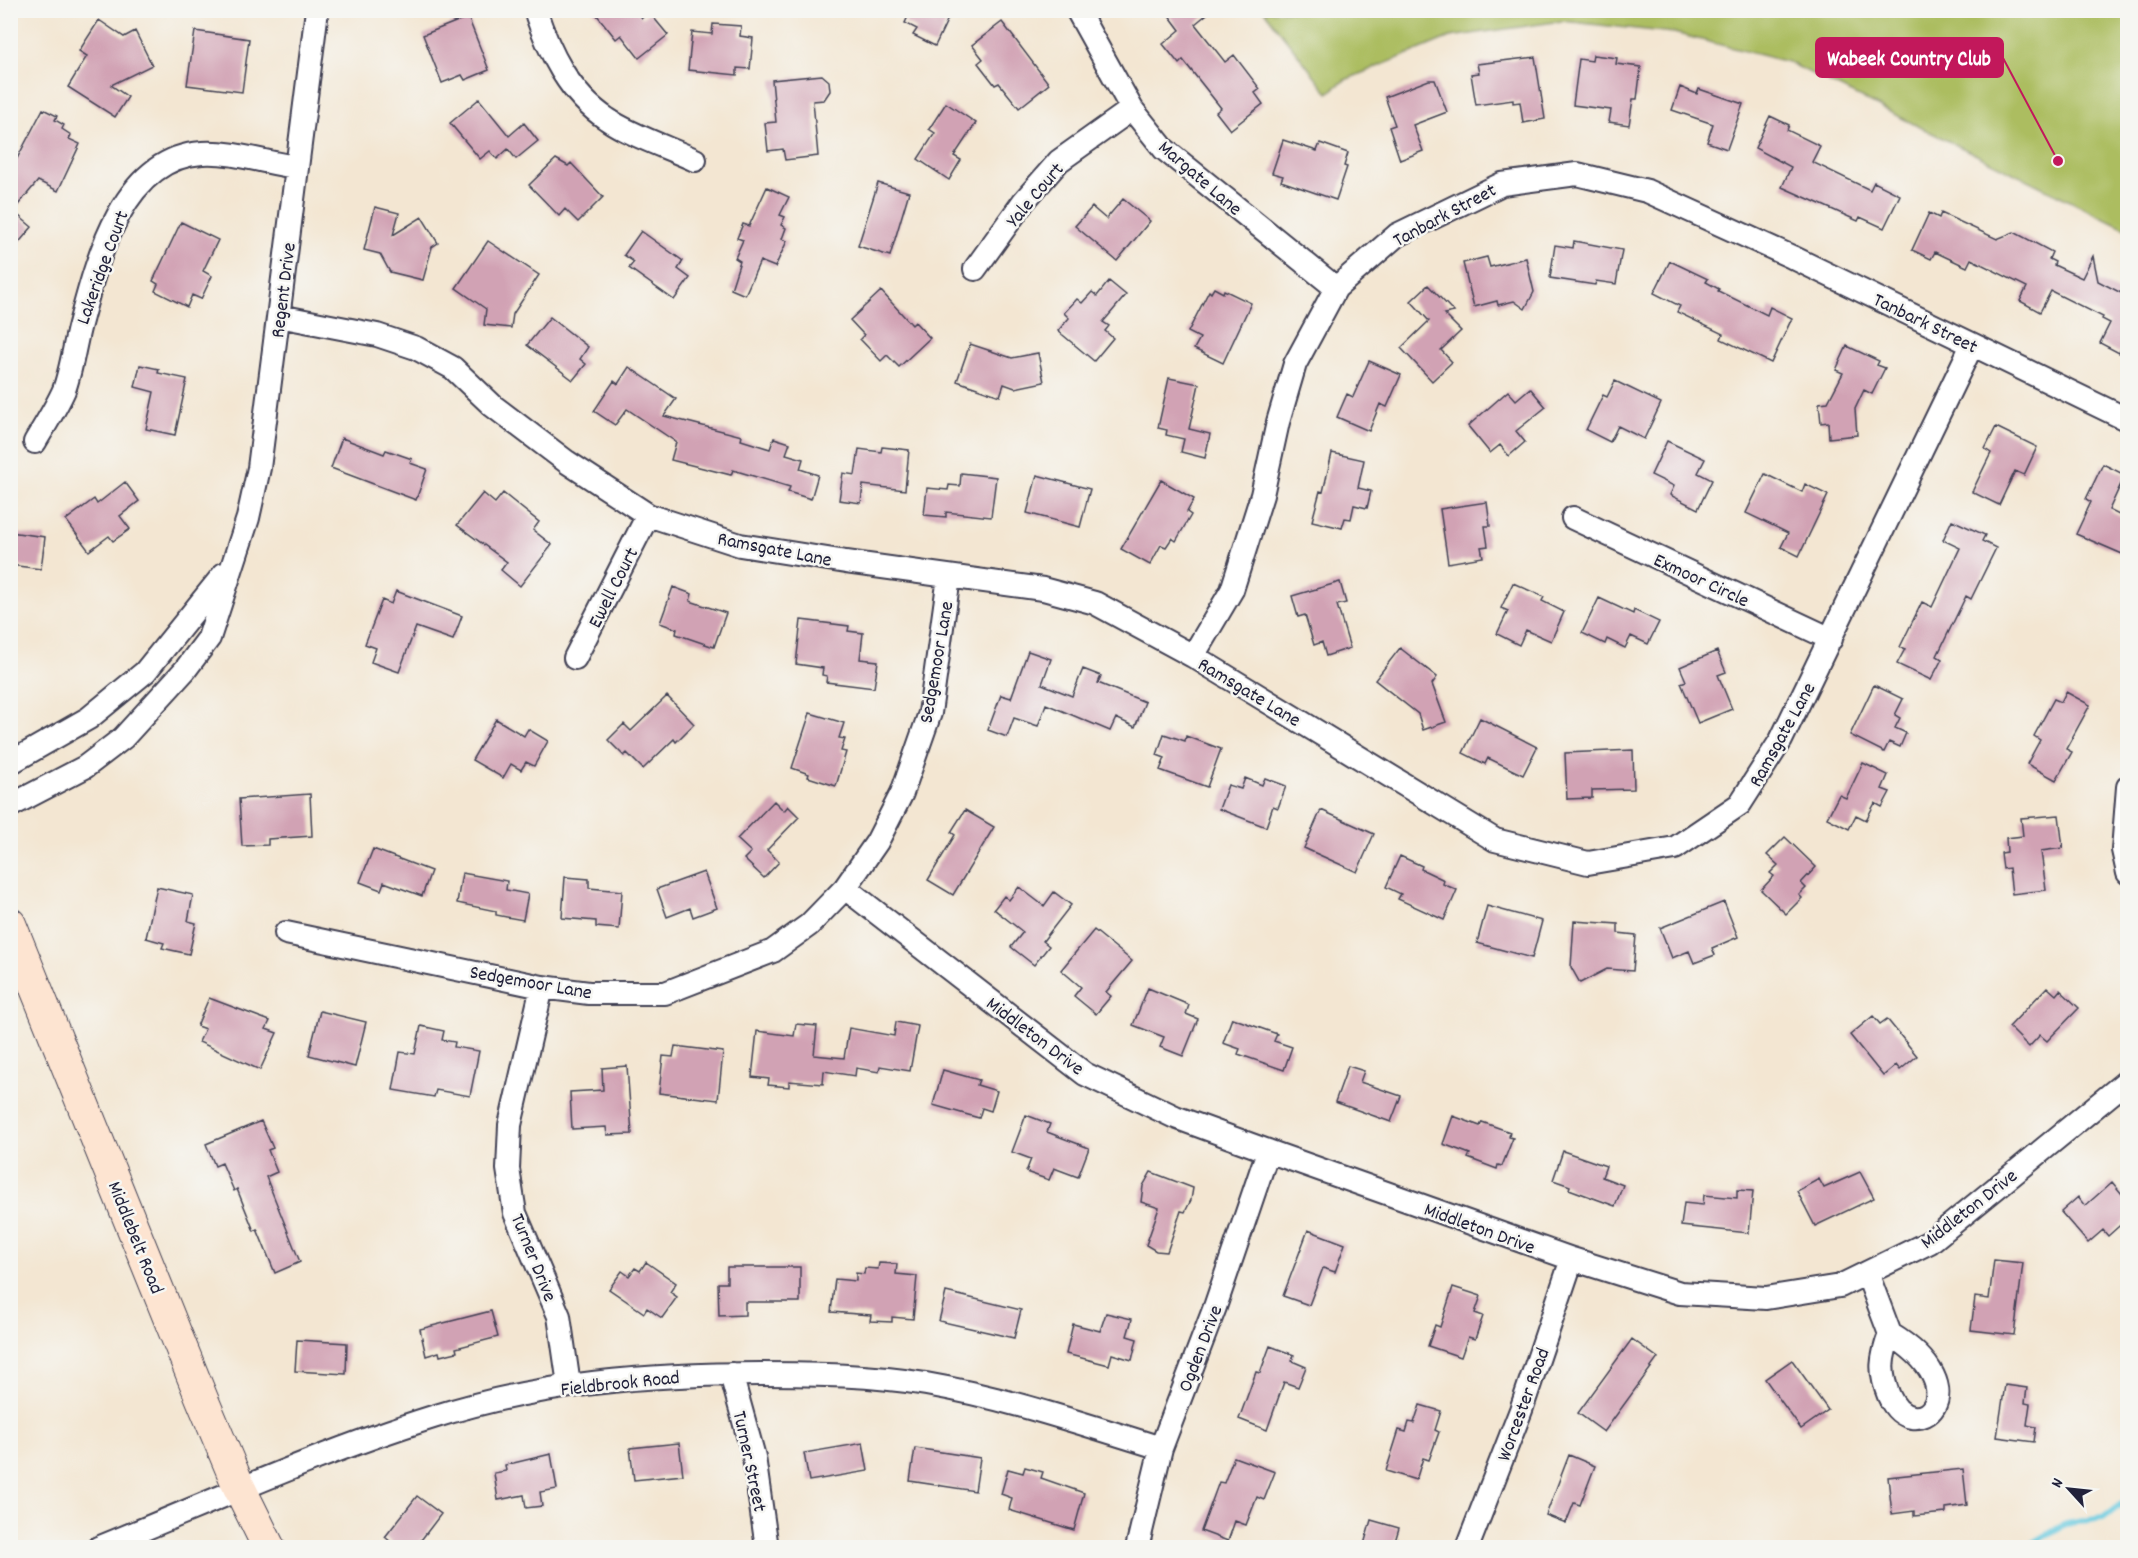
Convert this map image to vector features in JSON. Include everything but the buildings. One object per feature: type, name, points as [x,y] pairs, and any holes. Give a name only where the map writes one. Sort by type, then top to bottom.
[{"type":"street","name":"Regent Drive","points":[[10,806],[85,767],[123,738],[157,702],[209,638],[248,518],[259,468],[317,10]]},
{"type":"street","points":[[535,10],[548,47],[570,84],[607,119],[695,160]]},
{"type":"street","name":"Margate Lane","points":[[1077,10],[1132,109],[1164,149],[1336,288]]},
{"type":"street","name":"Yale Court","points":[[975,269],[1023,201],[1059,161],[1132,109]]},
{"type":"street","name":"Lakeridge Court","points":[[35,442],[64,390],[79,326],[122,205],[137,186],[151,172],[172,161],[201,153],[239,155],[297,167]]},
{"type":"street","name":"Tanbark Street","points":[[1193,657],[1232,590],[1262,495],[1278,422],[1295,364],[1336,288],[1397,235],[1502,184],[1577,174],[1647,191],[2127,420]]},
{"type":"street","name":"Ramsgate Lane","points":[[279,316],[377,335],[416,348],[453,368],[493,406],[539,441],[648,515],[740,545],[1043,589],[1095,603],[1193,657],[1495,840],[1588,863],[1675,848],[1740,804],[1782,740],[1972,345]]},
{"type":"street","name":"Ewell Court","points":[[575,658],[648,515]]},
{"type":"street","name":"Exmoor Circle","points":[[1573,518],[1832,639]]},
{"type":"street","name":"Regent Drive","points":[[10,763],[89,718],[145,672],[231,566]]},
{"type":"street","name":"Sedgemoor Lane","points":[[286,933],[542,987],[589,993],[665,993],[773,951],[809,925],[845,888],[877,842],[902,793],[930,713],[949,577]]},
{"type":"street","points":[[2127,787],[2123,850],[2127,873]]},
{"type":"street","name":"Middleton Drive","points":[[845,888],[1085,1074],[1175,1117],[1572,1259],[1680,1293],[1766,1298],[1840,1286],[1930,1242],[2127,1080]]},
{"type":"street","name":"Middlebelt Road","points":[[12,933],[239,1487],[269,1548]]},
{"type":"street","name":"Turner Drive","points":[[542,987],[510,1125],[508,1169],[515,1213],[560,1316],[569,1385]]},
{"type":"street","name":"Ogden Drive","points":[[1137,1548],[1161,1448],[1215,1307],[1268,1151]]},
{"type":"street","name":"Worcester Road","points":[[1467,1548],[1521,1410],[1572,1259]]},
{"type":"street","points":[[1867,1273],[1890,1334]]},
{"type":"street","name":"Fieldbrook Road","points":[[98,1548],[239,1487],[435,1416],[569,1385],[683,1374],[813,1374],[925,1384],[1032,1407],[1161,1448]]},
{"type":"street","name":"Turner Street","points":[[731,1374],[754,1457],[767,1548]]},
{"type":"green space","points":[[1264,11],[2127,11],[2127,229],[1788,62],[1674,33],[1562,21],[1450,37],[1345,80],[1328,93]]},
{"type":"waterway","points":[[2025,1548],[2065,1524],[2103,1518],[2128,1499]]},
{"type":"place","name":"Wabeek Country Club","points":[[2058,161]]}]
